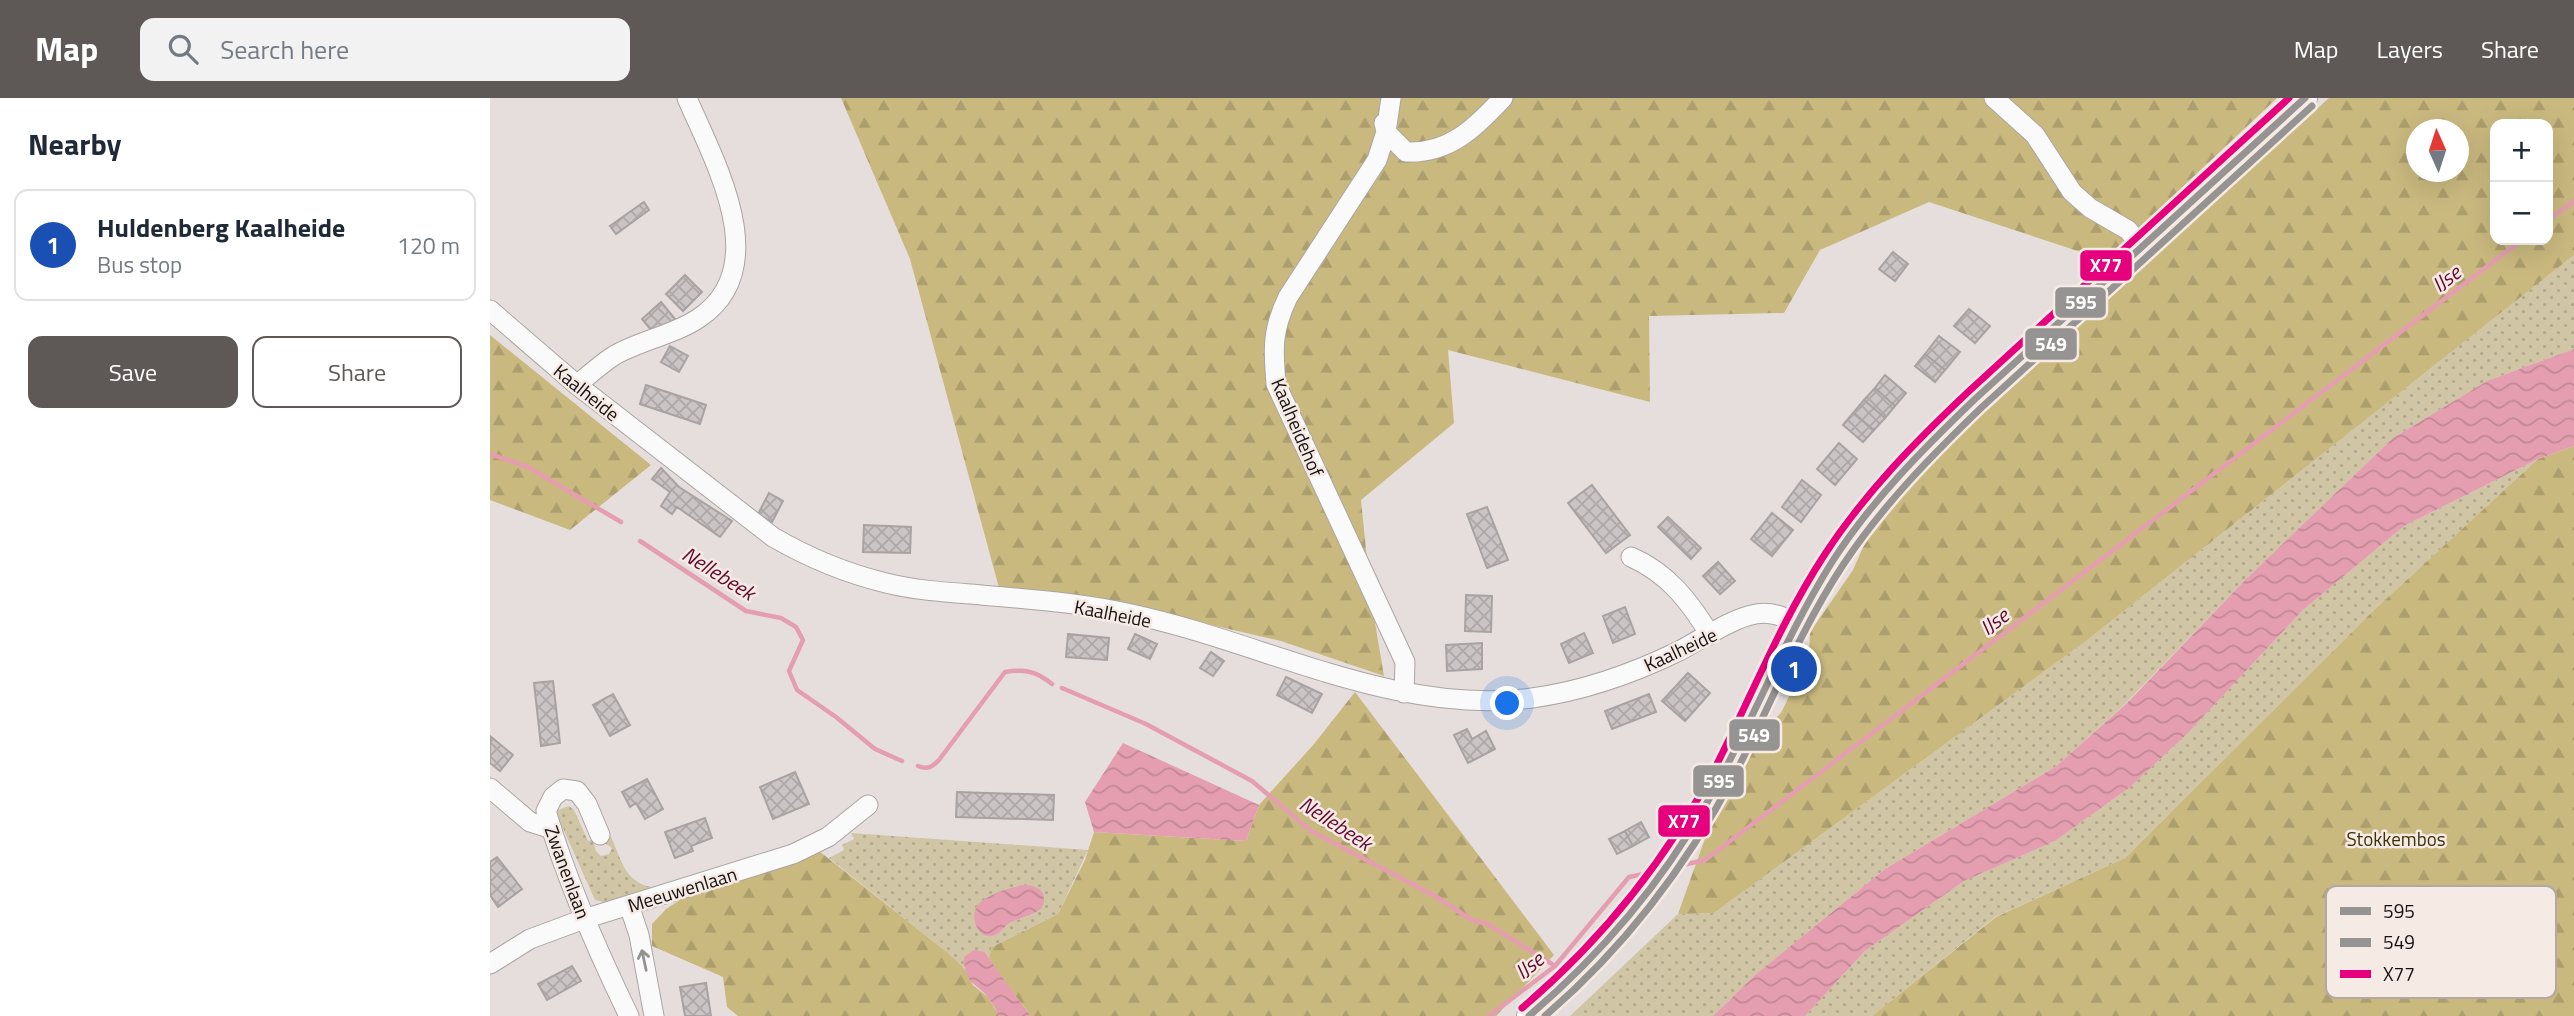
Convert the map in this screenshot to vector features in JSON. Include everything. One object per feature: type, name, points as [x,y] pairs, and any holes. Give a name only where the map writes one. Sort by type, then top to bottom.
[{"type":"main road","points":[[1529,1016],[1562,989],[1594,957],[1651,888],[1677,850],[1704,807],[1824,575],[1856,528],[1887,490],[1983,392],[2305,98]]},
{"type":"street","points":[[577,385],[614,356],[698,319],[726,292],[733,277],[737,239],[730,211],[711,155],[687,98]]},
{"type":"street","points":[[1378,98],[1386,132],[1406,152],[1423,152],[1445,147],[1480,123],[1503,98]]},
{"type":"street","name":"Kaalheidehof","points":[[1391,98],[1386,132],[1377,160],[1288,297],[1276,320],[1273,351],[1276,384],[1405,662],[1404,694]]},
{"type":"street","points":[[1994,98],[2035,135],[2072,192],[2090,208],[2128,230],[2142,247]]},
{"type":"street","name":"Kaalheide","points":[[490,310],[577,385],[773,537],[804,555],[845,572],[889,584],[1132,614],[1404,694],[1454,700],[1507,701],[1554,695],[1594,685],[1656,662],[1755,614],[1769,613],[1797,623]]},
{"type":"street","points":[[1632,557],[1668,579],[1693,607],[1710,635]]},
{"type":"street","points":[[490,788],[530,822],[552,829]]},
{"type":"street","name":"Zwanenlaan","points":[[600,835],[587,804],[577,792],[563,789],[553,797],[546,811],[552,829],[584,919],[629,1016]]},
{"type":"street","name":"Meeuwenlaan","points":[[490,964],[530,939],[584,919],[793,854],[828,837],[868,805]]},
{"type":"street","points":[[629,905],[639,935],[654,1016]]},
{"type":"shaded area","points":[[2574,255],[2574,349],[2487,381],[2393,438],[2247,578],[2123,706],[2055,767],[1885,869],[1755,975],[1713,1016],[1570,1016],[1678,914],[1714,913],[2086,641]]},
{"type":"shaded area","points":[[2538,459],[2373,611],[2125,858],[1995,917],[1872,1016],[1805,1016],[1865,951],[1964,881],[2055,841],[2129,788],[2187,734],[2303,610],[2404,526]]},
{"type":"shaded area","points":[[569,806],[574,810],[588,841],[610,835],[631,877],[646,886],[657,888],[607,903],[595,900],[557,815],[558,810]],"holes":[[[602,841],[612,848],[609,854],[601,856],[594,844]]]},
{"type":"shaded area","points":[[851,833],[1088,850],[1058,914],[992,947],[989,958],[985,952],[964,957],[964,968],[829,858],[844,850],[842,845],[854,839]],"holes":[[[1016,886],[1043,896],[1037,911],[1011,922],[995,935],[986,899]]]},
{"type":"green space","points":[[841,98],[2277,98],[2105,260],[1929,202],[1820,250],[1784,313],[1649,316],[1650,402],[1448,350],[1454,423],[1361,500],[1371,599],[1384,676],[1281,641],[1099,599],[999,588],[910,259]]},
{"type":"green space","points":[[2329,98],[2574,98],[2574,255],[2086,641],[1714,913],[1678,914],[1707,833],[1762,731],[1781,713],[1809,655],[1810,632],[1853,570],[1872,527],[1956,434]]},
{"type":"green space","points":[[490,335],[651,465],[570,530],[490,500]]},
{"type":"green space","name":"Stokkembos","points":[[2574,446],[2574,1016],[1872,1016],[1996,917],[2125,858],[2373,611],[2538,459]]},
{"type":"green space","points":[[1355,692],[1554,955],[1496,1016],[1031,1016],[989,958],[992,947],[1058,914],[1085,860],[1094,832],[1246,841],[1259,805],[1314,744]]},
{"type":"green space","points":[[819,851],[948,953],[964,968],[973,985],[989,998],[999,1016],[738,1016],[727,1007],[723,977],[652,946],[652,924],[666,909],[686,896]]},
{"type":"water","points":[[2574,349],[2574,446],[2538,459],[2404,526],[2303,610],[2187,734],[2129,788],[2055,841],[1964,881],[1865,951],[1805,1016],[1713,1016],[1755,975],[1885,869],[2055,767],[2127,703],[2247,578],[2393,438],[2487,381]]},
{"type":"water","points":[[1123,743],[1259,805],[1246,841],[1094,832],[1085,802]]},
{"type":"water","points":[[1024,885],[1035,887],[1042,892],[1044,901],[1039,911],[1010,923],[991,936],[978,930],[974,919],[979,904],[997,893]]},
{"type":"water","points":[[974,950],[985,952],[1031,1016],[999,1016],[990,1000],[972,983],[966,973],[964,957]]},
{"type":"building","points":[[644,202],[649,210],[616,234],[610,226]]},
{"type":"building","points":[[1893,252],[1908,264],[1895,281],[1879,269]]},
{"type":"building","points":[[685,275],[702,292],[683,311],[666,294]]},
{"type":"building","points":[[661,302],[675,319],[656,336],[642,319]]},
{"type":"building","points":[[1969,309],[1990,326],[1975,343],[1954,326]]},
{"type":"building","points":[[1939,336],[1960,352],[1945,370],[1925,354]]},
{"type":"building","points":[[670,346],[688,356],[679,372],[661,362]]},
{"type":"building","points":[[1925,354],[1945,370],[1935,382],[1915,366]]},
{"type":"building","points":[[1885,375],[1906,393],[1895,406],[1875,388]]},
{"type":"building","points":[[646,385],[706,405],[700,424],[640,404]]},
{"type":"building","points":[[1875,388],[1895,406],[1885,418],[1864,400]]},
{"type":"building","points":[[1864,400],[1885,418],[1874,430],[1853,413]]},
{"type":"building","points":[[1853,413],[1874,430],[1863,442],[1843,425]]},
{"type":"building","points":[[1839,443],[1857,459],[1835,485],[1817,469]]},
{"type":"building","points":[[661,468],[679,487],[732,521],[720,537],[677,507],[672,514],[661,506],[670,492],[652,479]]},
{"type":"building","points":[[1802,480],[1821,495],[1801,522],[1782,507]]},
{"type":"building","points":[[1592,485],[1630,535],[1606,553],[1568,503]]},
{"type":"building","points":[[769,493],[783,501],[772,522],[758,514]]},
{"type":"building","points":[[1487,507],[1508,560],[1487,568],[1467,514]]},
{"type":"building","points":[[1772,513],[1793,530],[1772,556],[1751,539]]},
{"type":"building","points":[[1668,517],[1701,548],[1691,559],[1658,527]]},
{"type":"building","points":[[864,525],[911,527],[910,553],[863,552]]},
{"type":"building","points":[[1718,562],[1735,581],[1720,594],[1703,576]]},
{"type":"building","points":[[1466,595],[1492,596],[1491,632],[1465,631]]},
{"type":"building","points":[[1625,607],[1635,634],[1613,643],[1603,616]]},
{"type":"building","points":[[1584,633],[1593,653],[1569,663],[1561,644]]},
{"type":"building","points":[[1068,634],[1109,638],[1107,660],[1066,657]]},
{"type":"building","points":[[1135,634],[1157,644],[1150,659],[1128,649]]},
{"type":"building","points":[[1482,643],[1482,669],[1447,671],[1446,645]]},
{"type":"building","points":[[1211,652],[1224,661],[1213,676],[1200,668]]},
{"type":"building","points":[[1688,673],[1710,693],[1685,721],[1662,701]]},
{"type":"building","points":[[1286,677],[1322,694],[1312,713],[1277,695]]},
{"type":"building","points":[[553,681],[560,743],[541,746],[534,683]]},
{"type":"building","points":[[613,694],[630,725],[610,736],[593,705]]},
{"type":"building","points":[[1649,694],[1656,712],[1612,729],[1605,711]]},
{"type":"building","points":[[1467,729],[1472,739],[1486,731],[1495,749],[1468,763],[1454,735]]},
{"type":"building","points":[[490,736],[513,755],[500,771],[490,763]]},
{"type":"building","points":[[795,772],[809,804],[773,819],[760,787]]},
{"type":"building","points":[[647,779],[663,809],[645,819],[636,803],[630,807],[622,792]]},
{"type":"building","points":[[957,792],[1054,795],[1053,820],[956,817]]},
{"type":"building","points":[[705,818],[712,838],[691,846],[693,851],[675,858],[665,832]]},
{"type":"building","points":[[1641,822],[1649,837],[1633,846],[1625,831]]},
{"type":"building","points":[[1625,831],[1633,846],[1617,854],[1609,839]]},
{"type":"building","points":[[497,857],[522,889],[498,907],[490,895],[490,862]]},
{"type":"building","points":[[572,966],[581,981],[547,1000],[538,984]]},
{"type":"building","points":[[706,983],[711,1016],[685,1016],[680,987]]},
{"type":"waterway","name":"IJse","points":[[2553,216],[2574,201]]},
{"type":"waterway","name":"IJse","points":[[1678,866],[1705,860],[2515,245]]},
{"type":"waterway","name":"Nellebeek","points":[[490,454],[528,467],[621,522]]},
{"type":"waterway","name":"Nellebeek","points":[[640,541],[746,611],[781,618],[796,627],[803,640],[789,671],[797,690],[875,749],[902,761]]},
{"type":"waterway","name":"Nellebeek","points":[[918,766],[930,767],[939,760],[1005,672],[1030,672],[1052,684]]},
{"type":"waterway","name":"Nellebeek","points":[[1062,688],[1146,724],[1252,781],[1311,831],[1435,896],[1472,920],[1488,924],[1555,966]]},
{"type":"waterway","name":"IJse","points":[[1489,1016],[1555,966],[1629,877],[1653,872]]},
{"type":"transit line","name":"X77","points":[[1522,1008],[1606,926],[1654,866],[1716,766],[1809,579],[1840,532],[1874,489],[1968,392],[2289,98]]},
{"type":"transit line","name":"595","points":[[1529,1016],[1603,945],[1668,865],[1722,776],[1814,592],[1863,518],[1917,456],[1975,399],[2305,98]]},
{"type":"transit line","name":"549","points":[[1545,1016],[1601,963],[1674,874],[1734,776],[1827,590],[1858,543],[1891,502],[1982,407],[2312,106]]},
{"type":"place","name":"Huldenberg Kaalheide","points":[[1794,669]]}]
